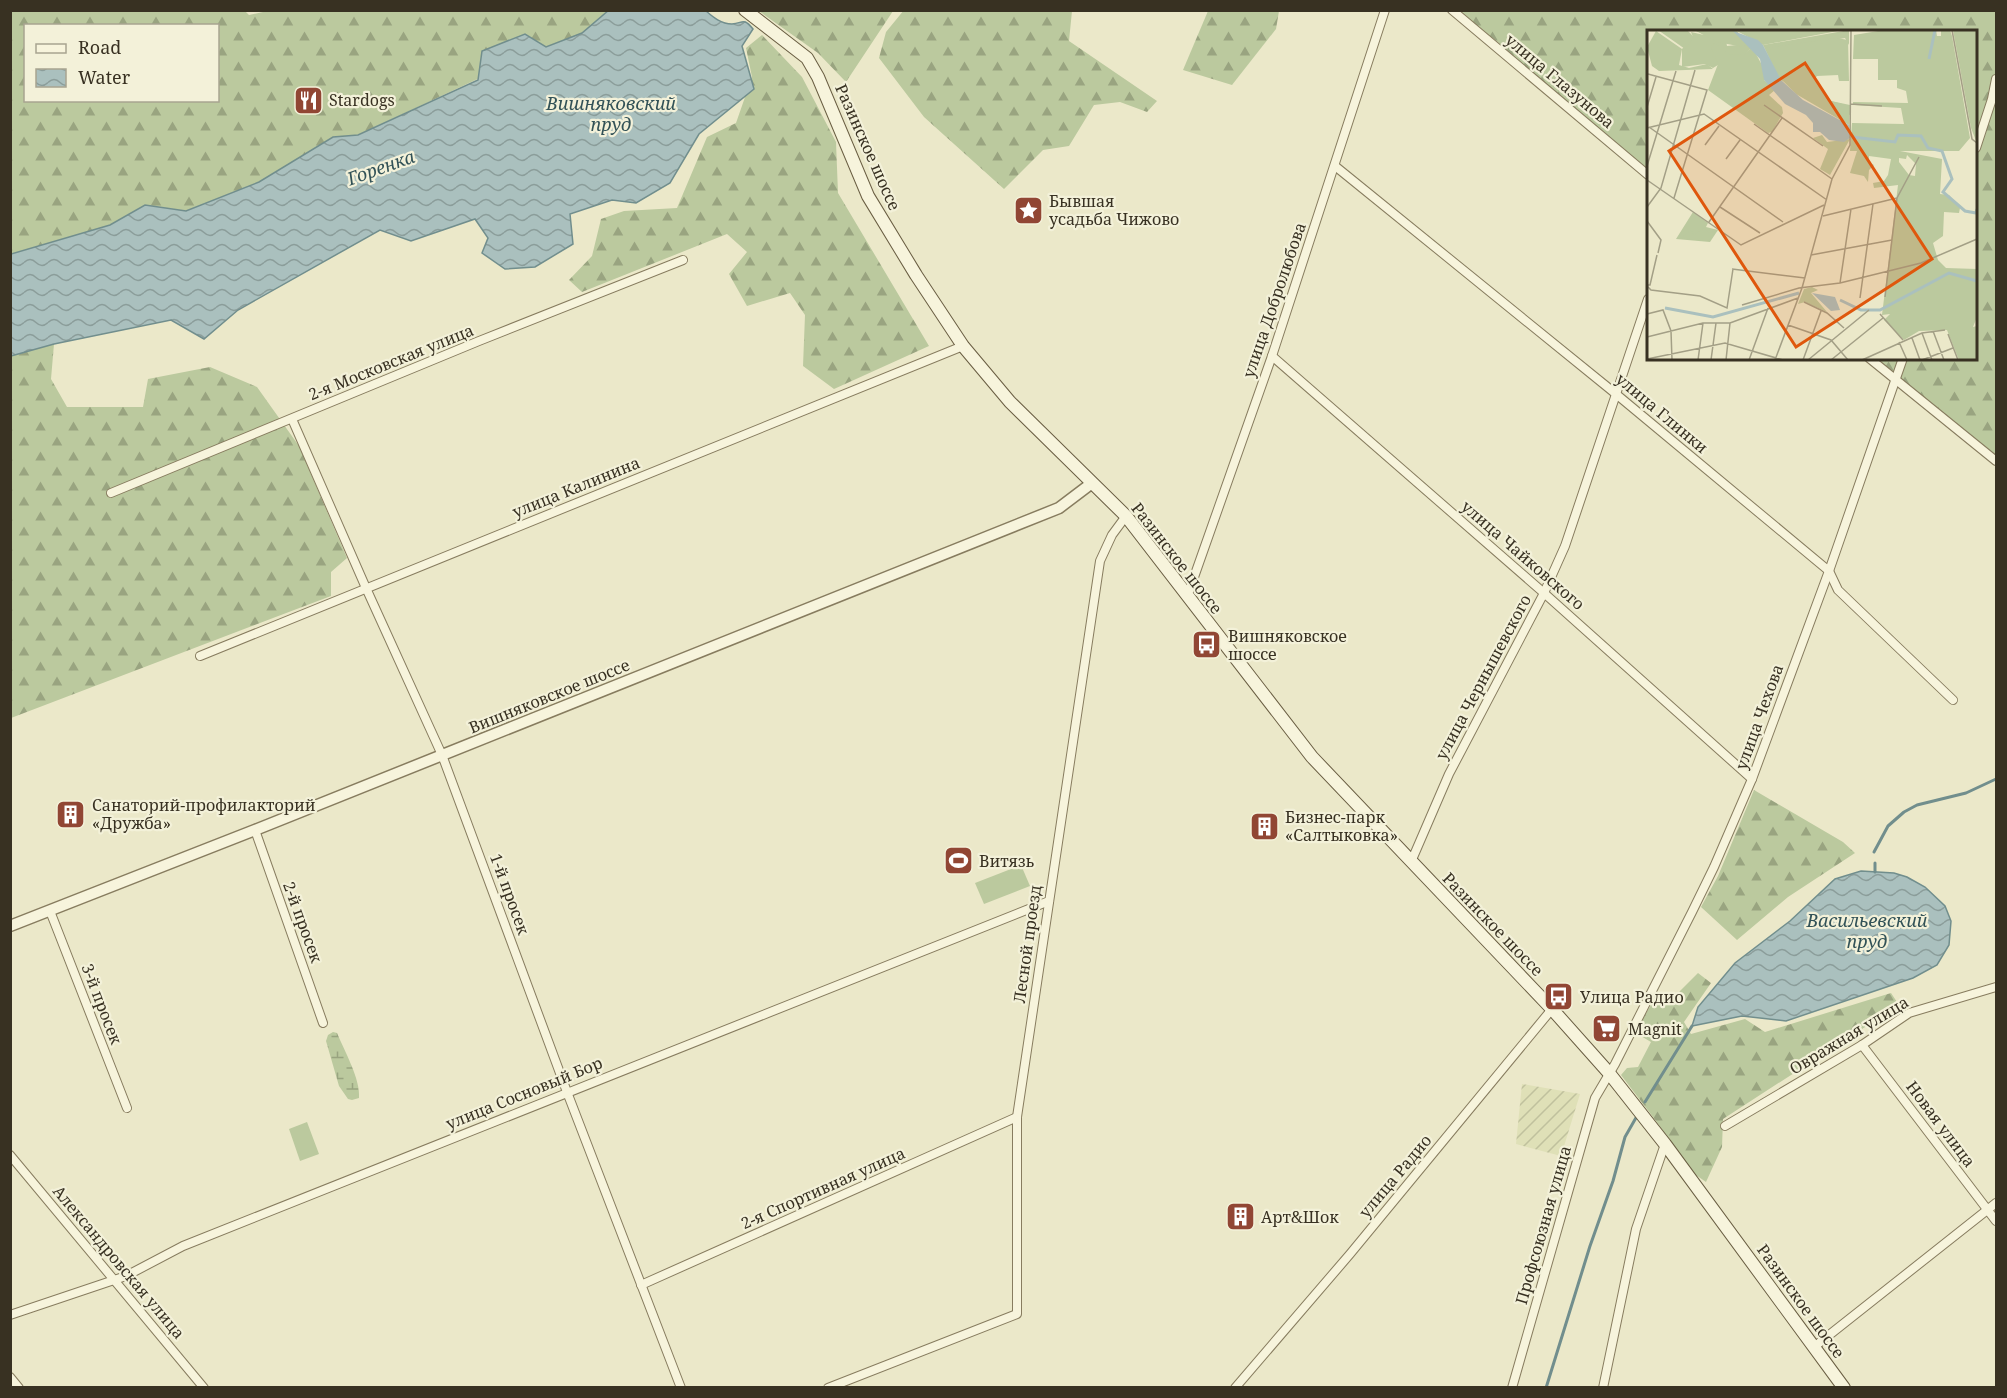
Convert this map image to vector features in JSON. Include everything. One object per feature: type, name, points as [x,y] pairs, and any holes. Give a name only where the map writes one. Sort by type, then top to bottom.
[{"type":"main road","name":"Разинское шоссе","points":[[745,10],[807,58],[818,77],[868,196],[963,346],[1010,402],[1126,516],[1312,758],[1552,1009],[1609,1073],[1665,1144],[1844,1388]]},
{"type":"street","name":"улица Добролюбова","points":[[1187,597],[1272,356],[1385,10]]},
{"type":"street","name":"улица Глазунова","points":[[1452,10],[1647,174]]},
{"type":"street","points":[[1977,145],[1996,79]]},
{"type":"street","name":"улица Глинки","points":[[1335,166],[1616,394],[1829,571],[1838,590],[1953,699]]},
{"type":"street","name":"2-я Московская улица","points":[[111,493],[478,341],[683,260]]},
{"type":"street","name":"улица Чернышевского","points":[[1411,862],[1449,774],[1544,593],[1564,546],[1647,302]]},
{"type":"street","name":"улица Калинина","points":[[200,656],[963,346]]},
{"type":"street","name":"улица Чайковского","points":[[1272,356],[1544,593],[1752,780]]},
{"type":"street","points":[[1871,360],[1996,461]]},
{"type":"street","name":"улица Чехова","points":[[1609,1073],[1714,867],[1752,780],[1829,571],[1902,360]]},
{"type":"street","name":"1-й просек","points":[[292,419],[442,755],[567,1092],[681,1388]]},
{"type":"street","name":"Вишняковское шоссе","points":[[10,926],[1059,508],[1092,483]]},
{"type":"street","name":"Лесной проезд","points":[[828,1388],[1017,1314],[1017,1117],[1100,561],[1112,535],[1126,516]]},
{"type":"street","name":"2-й просек","points":[[255,830],[323,1023]]},
{"type":"street","name":"улица Сосновый Бор","points":[[10,1315],[114,1281],[183,1245],[1049,901]]},
{"type":"street","name":"3-й просек","points":[[50,911],[127,1108]]},
{"type":"street","name":"Овражная улица","points":[[1725,1126],[1862,1045],[1909,1013],[1996,987]]},
{"type":"street","name":"улица Радио","points":[[1235,1388],[1350,1254],[1552,1009]]},
{"type":"street","name":"Новая улица","points":[[1862,1045],[1996,1221]]},
{"type":"street","name":"Профсоюзная улица","points":[[1512,1388],[1595,1098],[1609,1073]]},
{"type":"street","name":"2-я Спортивная улица","points":[[641,1286],[1017,1117]]},
{"type":"street","points":[[1603,1388],[1636,1229],[1665,1144]]},
{"type":"street","name":"Александровская улица","points":[[10,1155],[204,1388]]},
{"type":"street","points":[[1814,1347],[1996,1203]]},
{"type":"street","points":[[10,1377],[19,1388]]},
{"type":"green space","points":[[244,10],[249,15],[272,10],[609,11],[582,33],[546,47],[358,135],[333,137],[259,182],[186,211],[145,205],[110,225],[11,254],[10,11]]},
{"type":"green space","points":[[904,10],[1072,11],[1069,41],[1157,101],[1147,112],[1120,102],[1094,105],[1069,146],[1043,150],[1004,189],[924,117],[879,58],[886,32]]},
{"type":"green space","points":[[759,11],[893,11],[846,82],[818,53]]},
{"type":"green space","points":[[1208,11],[1279,11],[1276,29],[1232,85],[1183,70]]},
{"type":"green space","points":[[1452,11],[1996,11],[1996,460],[1873,360],[1977,360],[1977,30],[1647,30],[1647,172],[1494,39]]},
{"type":"green space","points":[[762,35],[802,77],[836,142],[838,193],[929,346],[834,389],[803,366],[805,315],[790,293],[747,306],[729,274],[747,252],[727,234],[582,292],[569,280],[592,256],[601,219],[624,211],[677,208],[707,137],[736,123],[752,77],[746,48]]},
{"type":"green space","points":[[54,344],[51,379],[67,407],[143,407],[148,379],[210,367],[257,387],[299,446],[347,558],[331,572],[331,596],[11,718],[11,356]]},
{"type":"green space","points":[[1754,790],[1843,842],[1855,853],[1788,897],[1737,940],[1701,907],[1718,876]]},
{"type":"green space","points":[[1021,865],[1030,886],[984,904],[975,883]]},
{"type":"green space","points":[[1698,973],[1711,983],[1684,1022],[1691,1034],[1745,1019],[1765,1032],[1891,993],[1899,1005],[1723,1119],[1722,1147],[1706,1182],[1693,1173],[1621,1075],[1627,1068],[1638,1067],[1651,1042],[1634,1032],[1653,1002],[1676,995]]},
{"type":"green space","points":[[333,1032],[337,1033],[351,1065],[359,1098],[348,1099],[339,1086],[326,1041],[328,1035]]},
{"type":"green space","points":[[1522,1084],[1580,1094],[1561,1156],[1516,1144]]},
{"type":"green space","points":[[307,1122],[319,1154],[300,1161],[289,1129]]},
{"type":"water","name":"Вишняковский пруд","points":[[609,10],[706,11],[724,23],[745,22],[753,29],[742,46],[754,89],[699,134],[670,183],[636,203],[612,200],[570,214],[573,244],[535,267],[505,269],[482,253],[488,238],[475,219],[411,241],[380,230],[238,310],[204,339],[171,320],[54,344],[11,356],[11,254],[110,225],[145,205],[186,211],[259,182],[333,137],[358,135],[478,80],[482,51],[525,34],[546,47],[582,33]]},
{"type":"water","name":"Васильевский пруд","points":[[1861,871],[1894,873],[1907,877],[1925,887],[1945,906],[1951,921],[1949,945],[1937,965],[1913,978],[1786,1021],[1742,1016],[1692,1026],[1698,1007],[1735,963],[1790,921],[1835,879]]},
{"type":"waterway","points":[[1874,852],[1888,826],[1904,812],[1917,805],[1966,793],[1996,779]]},
{"type":"waterway","points":[[1875,863],[1875,872]]},
{"type":"waterway","points":[[1645,1102],[1692,1026]]},
{"type":"waterway","points":[[1546,1388],[1625,1137],[1637,1116]]},
{"type":"place","name":"Stardogs","points":[[308,100]]},
{"type":"place","name":"Бывшая усадьба Чижово","points":[[1028,210]]},
{"type":"place","name":"Вишняковское шоссе","points":[[1207,645]]},
{"type":"place","name":"Санаторий-профилакторий «Дружба»","points":[[71,814]]},
{"type":"place","name":"Бизнес-парк «Салтыковка»","points":[[1264,826]]},
{"type":"place","name":"Витязь","points":[[958,861]]},
{"type":"place","name":"Улица Радио","points":[[1559,997]]},
{"type":"place","name":"Magnit","points":[[1607,1029]]},
{"type":"place","name":"Арт&Шок","points":[[1240,1217]]},
{"type":"water label","name":"Горенка","points":[[381,168]]}]
